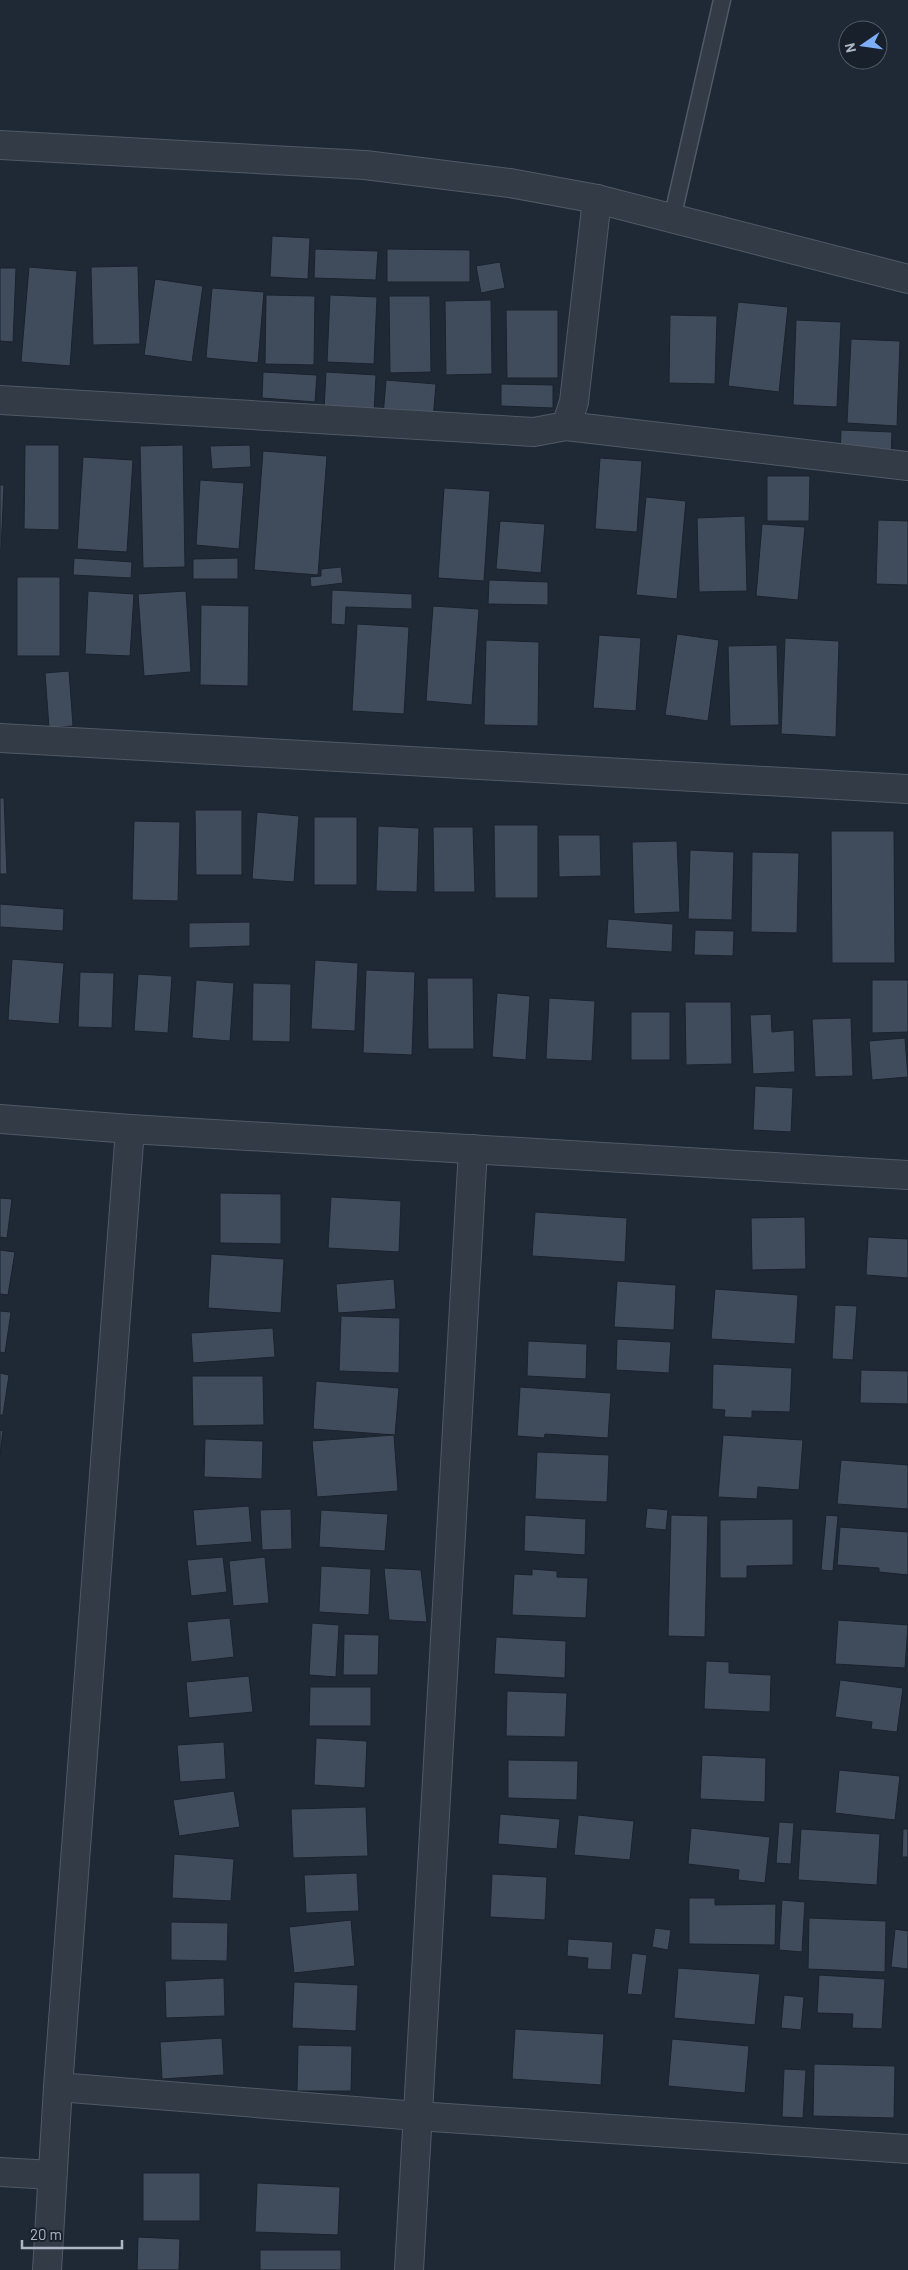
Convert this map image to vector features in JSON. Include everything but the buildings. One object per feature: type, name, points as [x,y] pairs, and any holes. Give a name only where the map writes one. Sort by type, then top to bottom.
[{"type":"street","points":[[0,145],[364,165],[510,183],[597,199],[908,279]]},
{"type":"street","points":[[566,426],[574,402],[597,199]]},
{"type":"street","points":[[0,400],[534,432],[566,426],[908,466]]},
{"type":"street","points":[[0,738],[908,789]]},
{"type":"street","points":[[0,1119],[130,1129],[908,1174]]},
{"type":"street","points":[[47,2270],[58,2088],[130,1129]]},
{"type":"street","points":[[409,2270],[473,1149]]},
{"type":"street","points":[[58,2088],[417,2116],[908,2149]]},
{"type":"street","points":[[0,2172],[52,2175]]},
{"type":"lane","points":[[672,219],[722,0]]}]
